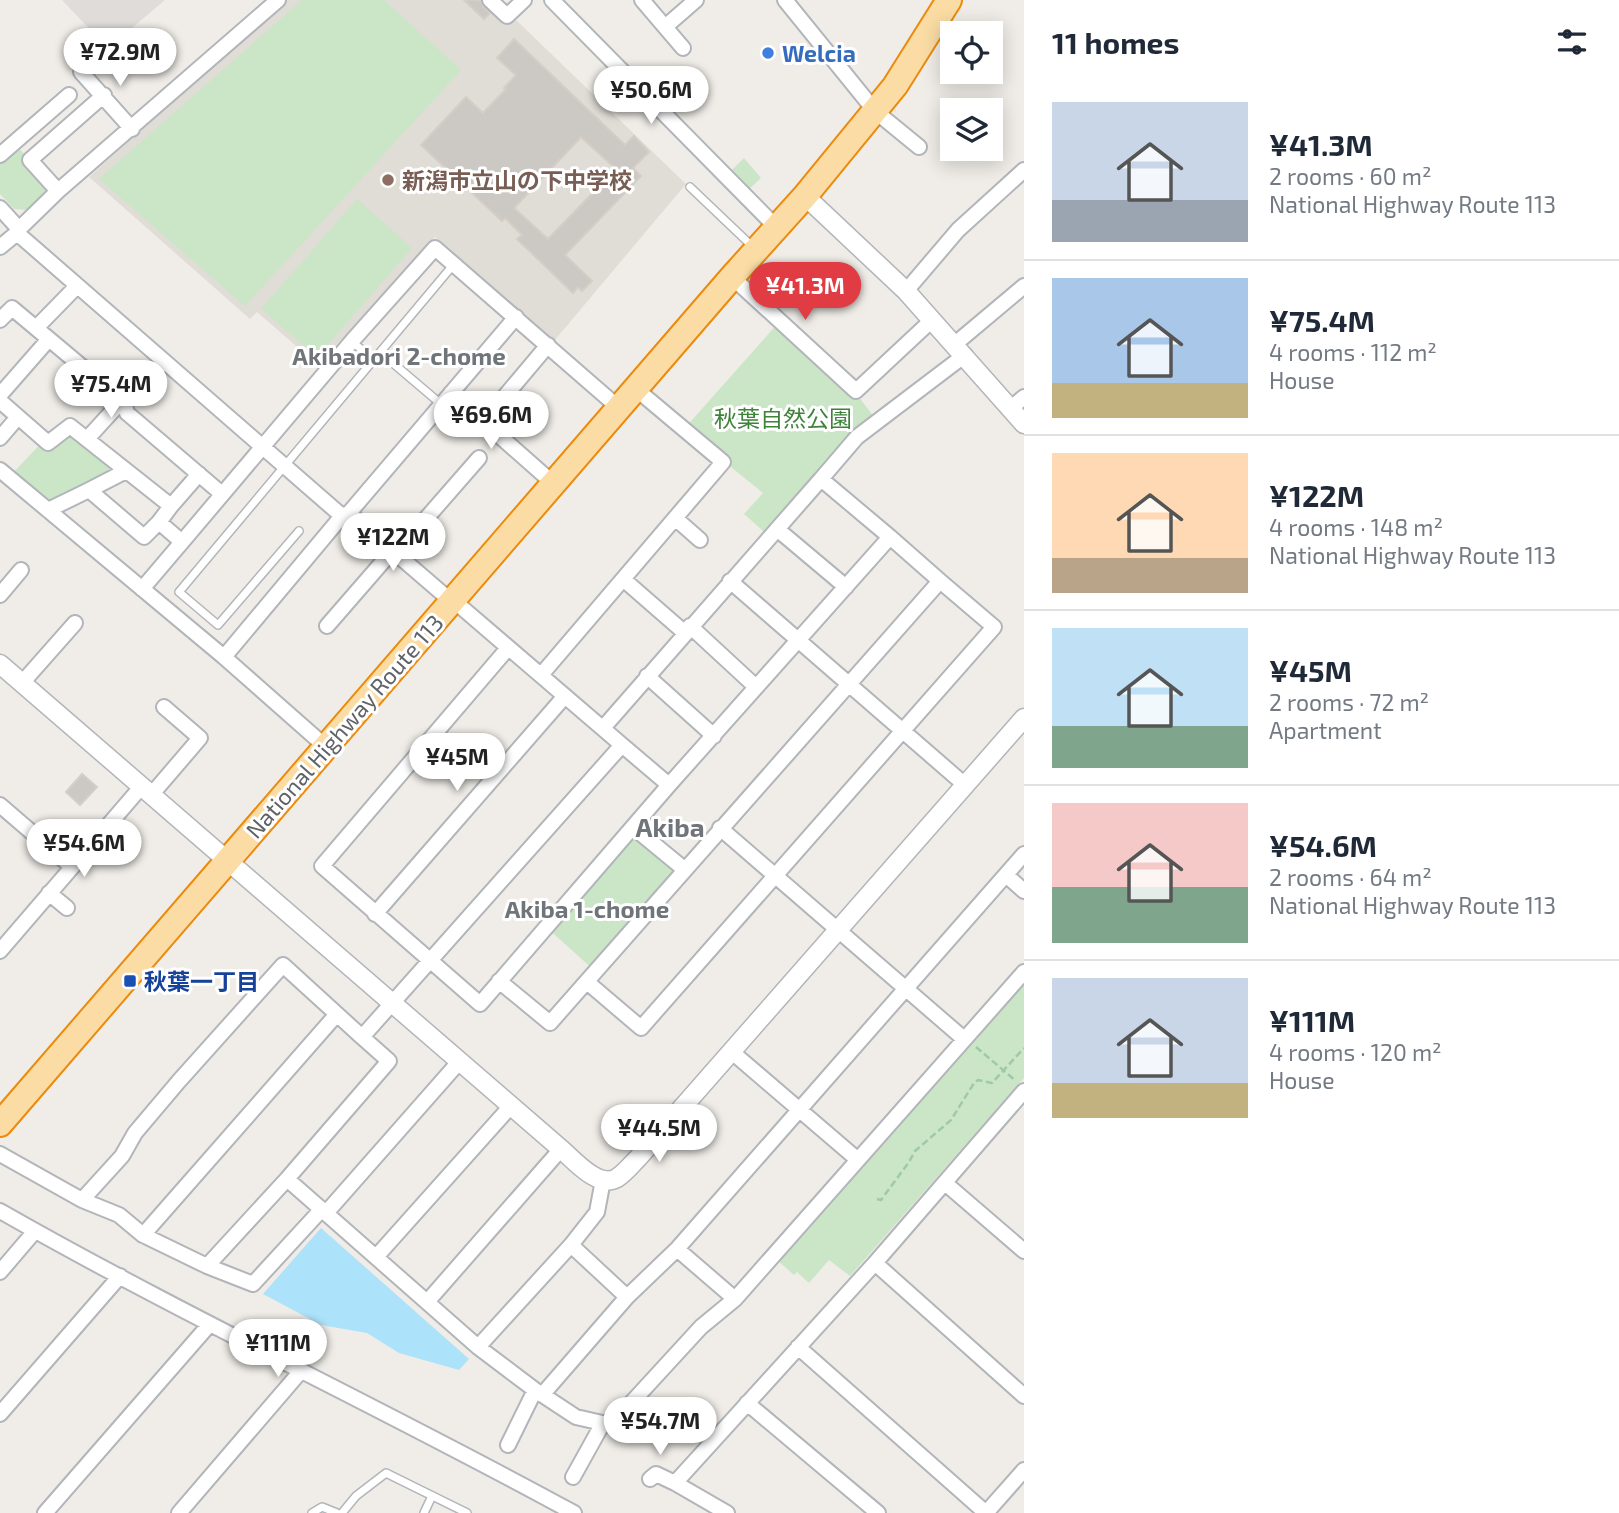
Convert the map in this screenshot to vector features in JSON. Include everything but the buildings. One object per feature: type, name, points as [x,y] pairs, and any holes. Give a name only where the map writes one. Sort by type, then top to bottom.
[{"type":"highway","name":"National Highway Route 113","points":[[0,1124],[805,195],[895,86],[944,2]]},
{"type":"street","points":[[1,245],[58,191],[278,0]]},
{"type":"street","points":[[490,0],[507,16],[524,0]]},
{"type":"street","points":[[552,0],[776,227]]},
{"type":"street","points":[[642,0],[683,48]]},
{"type":"street","points":[[665,27],[696,0]]},
{"type":"street","points":[[785,0],[875,111],[919,147]]},
{"type":"street","points":[[82,72],[132,129]]},
{"type":"street","points":[[0,155],[69,95]]},
{"type":"street","points":[[58,191],[30,160],[104,96]]},
{"type":"street","points":[[906,291],[958,230],[1024,170]]},
{"type":"street","points":[[805,195],[906,291],[960,350],[1017,402],[1024,424]]},
{"type":"street","points":[[0,208],[18,231],[77,286],[285,466],[394,551],[669,785]]},
{"type":"street","points":[[142,589],[352,341],[435,248],[619,408]]},
{"type":"street","points":[[732,277],[856,391],[932,320]]},
{"type":"street","points":[[36,328],[77,286]]},
{"type":"street","points":[[603,728],[857,437],[960,350],[1024,286]]},
{"type":"street","points":[[0,320],[12,308],[124,402],[127,413],[222,494]]},
{"type":"street","points":[[224,657],[516,317]]},
{"type":"street","points":[[0,395],[49,339]]},
{"type":"street","points":[[484,421],[548,345]]},
{"type":"street","points":[[88,439],[117,406],[133,396],[164,361]]},
{"type":"street","points":[[541,675],[723,462],[636,388]]},
{"type":"street","points":[[446,398],[484,421],[554,484]]},
{"type":"street","points":[[0,401],[48,443],[70,426],[171,506]]},
{"type":"street","points":[[0,438],[18,417]]},
{"type":"street","points":[[327,626],[479,458]]},
{"type":"street","points":[[48,510],[126,471]]},
{"type":"street","points":[[89,490],[144,537],[199,474]]},
{"type":"street","points":[[3,477],[48,510],[224,657],[326,747]]},
{"type":"street","points":[[587,982],[641,1028],[994,627],[821,479]]},
{"type":"street","points":[[675,518],[700,540]]},
{"type":"street","points":[[159,522],[182,542]]},
{"type":"street","points":[[777,529],[846,587]]},
{"type":"street","points":[[508,648],[322,866],[480,1004],[669,785],[890,537]]},
{"type":"street","points":[[0,595],[21,570]]},
{"type":"street","points":[[623,579],[756,687]]},
{"type":"street","points":[[730,581],[965,785]]},
{"type":"street","points":[[499,981],[550,1023],[940,581]]},
{"type":"street","points":[[22,683],[75,623]]},
{"type":"street","points":[[0,664],[459,1062],[595,1177],[603,1180],[616,1179],[638,1158],[1024,718]]},
{"type":"street","points":[[647,676],[713,736]]},
{"type":"street","points":[[375,914],[565,696]]},
{"type":"street","points":[[0,951],[72,867],[200,738],[163,707]]},
{"type":"street","points":[[362,1037],[622,744]]},
{"type":"street","points":[[0,806],[72,867]]},
{"type":"street","points":[[633,827],[684,869]]},
{"type":"street","points":[[720,828],[965,1038]]},
{"type":"street","points":[[508,1445],[538,1393],[627,1297],[677,1249],[1024,854]]},
{"type":"street","points":[[1006,875],[1024,891]]},
{"type":"street","points":[[49,893],[67,908]]},
{"type":"street","points":[[82,1200],[122,1156],[135,1133],[179,1081],[283,965],[389,1061],[207,1266]]},
{"type":"street","points":[[287,1179],[478,1347],[538,1393],[576,1417],[611,1425],[701,1326],[735,1299],[1024,972]]},
{"type":"street","points":[[143,1235],[337,1014]]},
{"type":"street","points":[[732,1052],[858,1160]]},
{"type":"street","points":[[0,1154],[82,1200],[119,1215],[143,1235],[207,1266],[253,1284],[324,1211],[459,1062]]},
{"type":"street","points":[[675,1483],[876,1263],[1023,1093]]},
{"type":"street","points":[[376,1257],[511,1106]]},
{"type":"street","points":[[427,1302],[561,1149]]},
{"type":"street","points":[[478,1347],[571,1245],[597,1212],[603,1180]]},
{"type":"street","points":[[945,1183],[1024,1251]]},
{"type":"street","points":[[0,1211],[209,1325],[574,1513]]},
{"type":"street","points":[[0,1272],[35,1231]]},
{"type":"street","points":[[571,1245],[627,1297]]},
{"type":"street","points":[[677,1249],[735,1299]]},
{"type":"street","points":[[876,1263],[1024,1396]]},
{"type":"street","points":[[0,1414],[120,1276]]},
{"type":"street","points":[[45,1513],[209,1325]]},
{"type":"street","points":[[798,1347],[986,1513],[1024,1470]]},
{"type":"street","points":[[179,1513],[301,1371]]},
{"type":"street","points":[[747,1403],[877,1513]]},
{"type":"street","points":[[573,1477],[603,1423]]},
{"type":"street","points":[[650,1479],[656,1474],[727,1513]]},
{"type":"lane","points":[[690,187],[756,250]]},
{"type":"lane","points":[[299,531],[218,625],[179,592],[455,264]]},
{"type":"lane","points":[[352,341],[375,360]]},
{"type":"lane","points":[[381,353],[446,398]]},
{"type":"lane","points":[[312,1513],[323,1507],[340,1513],[356,1496],[386,1473],[467,1513]]},
{"type":"lane","points":[[424,1513],[432,1496]]},
{"type":"path","points":[[965,1038],[1004,1070],[1023,1093]]},
{"type":"path","points":[[877,1199],[881,1200],[915,1151],[951,1120],[974,1083],[978,1080],[992,1083],[1024,1048]]},
{"type":"shaded area","points":[[62,0],[165,0],[108,48]]},
{"type":"shaded area","name":"新潟市立山の下中学校","points":[[288,0],[483,0],[508,22],[514,18],[686,184],[554,341],[435,237],[318,365],[257,312],[250,319],[89,177]]},
{"type":"green space","points":[[302,0],[384,0],[461,70],[245,306],[99,179]]},
{"type":"green space","points":[[16,145],[54,187],[27,210],[14,209],[0,194],[0,158]]},
{"type":"green space","points":[[744,158],[761,178],[744,194],[726,176]]},
{"type":"green space","points":[[357,199],[412,248],[317,357],[261,309]]},
{"type":"green space","name":"秋葉自然公園","points":[[779,322],[855,392],[878,422],[770,537],[744,514],[763,493],[684,429]]},
{"type":"green space","points":[[69,425],[122,470],[49,508],[10,476],[47,437]]},
{"type":"green space","points":[[633,827],[684,869],[595,971],[546,927]]},
{"type":"green space","points":[[1024,980],[1024,1078],[850,1276],[829,1260],[809,1283],[797,1272],[794,1275],[777,1260]]},
{"type":"water","points":[[321,1228],[469,1359],[459,1370],[399,1353],[367,1333],[321,1325],[263,1294]]},
{"type":"place","name":"Welcia","points":[[768,53]]},
{"type":"place","name":"新潟市立山の下中学校","points":[[388,180]]},
{"type":"place","name":"秋葉一丁目","points":[[130,981]]},
{"type":"district","name":"Akibadori 2-chome","points":[[399,355]]},
{"type":"district","name":"Akiba","points":[[670,826]]},
{"type":"district","name":"Akiba 1-chome","points":[[587,908]]}]
